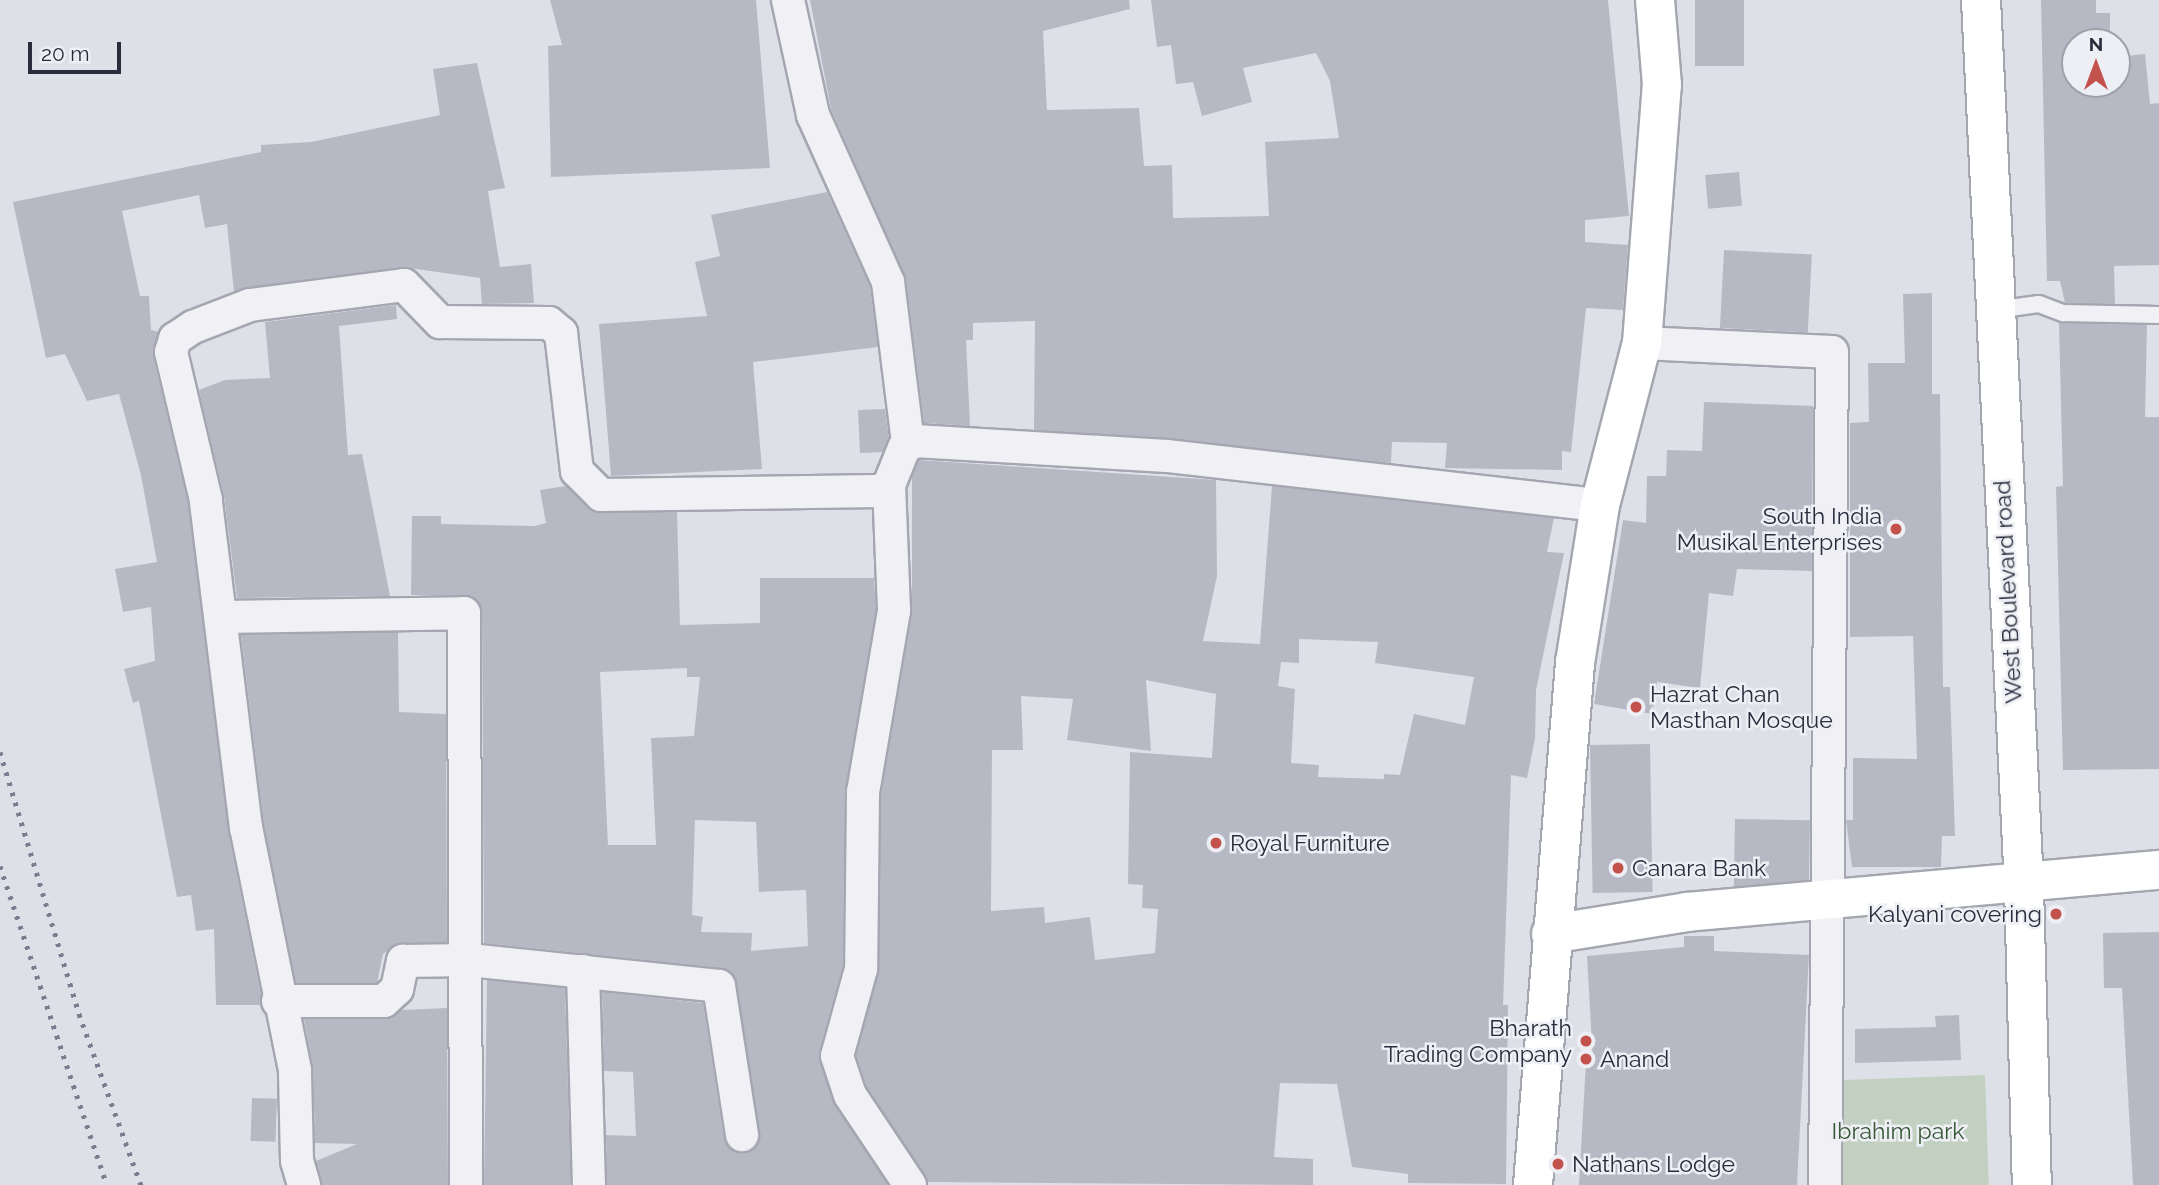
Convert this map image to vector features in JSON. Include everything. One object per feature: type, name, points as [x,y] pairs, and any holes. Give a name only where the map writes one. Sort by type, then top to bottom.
[{"type":"main road","points":[[1533,1185],[1551,934],[1575,663],[1600,505],[1642,343],[1662,85],[1655,0]]},
{"type":"main road","name":"West Boulevard road","points":[[1981,0],[1993,310],[2024,886],[2032,1185]]},
{"type":"main road","points":[[1551,934],[1687,912],[2024,886],[2159,870]]},
{"type":"street","points":[[788,0],[813,116],[888,282],[908,443],[889,485],[894,611],[863,792],[861,969],[838,1056],[850,1095],[910,1185]]},
{"type":"street","points":[[304,1185],[297,1161],[295,1070],[278,1001],[246,828],[206,500],[171,346],[193,327],[250,305],[404,285],[440,322],[556,326],[575,461],[601,495],[866,491],[889,485]]},
{"type":"street","points":[[1642,343],[1832,352],[1832,900],[1825,1185]]},
{"type":"street","points":[[908,443],[1167,456],[1600,505]]},
{"type":"street","points":[[222,617],[464,613],[469,960],[466,1185]]},
{"type":"street","points":[[278,1001],[384,1001],[397,989],[403,961],[469,960],[719,986],[742,1135]]},
{"type":"street","points":[[583,971],[589,1185]]},
{"type":"lane","points":[[1993,310],[2039,304],[2063,313],[2159,315]]},
{"type":"green space","name":"Ibrahim park","points":[[1985,1075],[1989,1185],[1841,1185],[1837,1080]]},
{"type":"building","points":[[550,0],[756,0],[770,168],[551,177],[548,46],[562,45]]},
{"type":"building","points":[[810,0],[1129,0],[1130,9],[1043,31],[1047,110],[1139,108],[1144,166],[1172,165],[1173,218],[1269,216],[1265,142],[1339,138],[1330,81],[1316,53],[1243,68],[1252,102],[1202,116],[1193,82],[1176,84],[1171,45],[1157,47],[1151,0],[1608,0],[1629,216],[1585,220],[1585,242],[1628,245],[1623,310],[1586,308],[1571,452],[1562,451],[1562,470],[1445,468],[1447,443],[1392,442],[1391,463],[1034,430],[1035,321],[973,323],[973,340],[966,340],[970,426],[924,423],[906,279],[831,109]]},
{"type":"building","points":[[1695,0],[1744,0],[1744,66],[1695,66]]},
{"type":"building","points":[[2041,0],[2096,0],[2096,13],[2110,13],[2110,28],[2061,28],[2061,98],[2131,98],[2131,56],[2145,54],[2150,104],[2159,103],[2159,265],[2114,266],[2115,304],[2065,303],[2060,281],[2047,281]]},
{"type":"building","points":[[477,63],[505,188],[488,191],[500,267],[531,264],[534,303],[482,304],[480,278],[402,267],[234,292],[227,224],[205,228],[199,195],[122,211],[140,296],[149,296],[151,330],[159,332],[153,356],[188,503],[228,830],[261,995],[261,1005],[216,1005],[214,929],[196,931],[191,895],[177,897],[139,701],[133,703],[124,669],[155,661],[151,607],[123,612],[115,569],[157,562],[141,475],[119,394],[87,401],[65,354],[46,358],[13,202],[261,152],[261,145],[311,142],[440,115],[433,69]]},
{"type":"building","points":[[1739,172],[1742,206],[1708,209],[1705,175]]},
{"type":"building","points":[[827,192],[870,287],[878,347],[753,362],[762,469],[611,476],[599,324],[707,316],[695,262],[720,256],[711,215]]},
{"type":"building","points":[[1724,250],[1812,255],[1808,332],[1720,328]]},
{"type":"building","points":[[1932,293],[1932,394],[1940,394],[1943,687],[1950,687],[1955,836],[1942,836],[1941,867],[1852,867],[1846,820],[1853,820],[1853,758],[1917,759],[1913,636],[1850,637],[1850,423],[1869,422],[1868,363],[1905,363],[1903,294]]},
{"type":"building","points":[[396,305],[397,319],[339,326],[348,455],[362,454],[390,596],[237,598],[224,496],[199,390],[225,380],[270,378],[265,322]]},
{"type":"building","points":[[2059,323],[2147,325],[2145,417],[2159,417],[2159,769],[2063,770],[2056,487],[2063,486]]},
{"type":"building","points":[[1704,402],[1813,406],[1812,571],[1737,569],[1733,596],[1709,593],[1700,688],[1657,682],[1652,714],[1594,704],[1623,520],[1646,523],[1647,476],[1666,476],[1667,450],[1702,451]]},
{"type":"building","points":[[885,409],[889,439],[883,452],[860,453],[858,410]]},
{"type":"building","points":[[919,460],[1216,480],[1217,576],[1203,641],[1260,644],[1272,486],[1554,518],[1547,552],[1564,553],[1536,690],[1535,739],[1527,778],[1511,775],[1503,1005],[1508,1005],[1506,1184],[1408,1183],[1408,1174],[1352,1167],[1337,1084],[1280,1083],[1274,1157],[1313,1159],[1313,1185],[928,1182],[867,1087],[856,1055],[879,970],[881,794],[912,614],[912,477]],"holes":[[[1299,639],[1378,642],[1375,663],[1474,677],[1465,725],[1414,714],[1400,775],[1384,774],[1384,779],[1318,777],[1319,765],[1291,763],[1295,689],[1278,686],[1281,662],[1299,663]],[[1146,680],[1216,694],[1212,758],[1130,752],[1128,884],[1143,885],[1142,908],[1158,909],[1155,953],[1095,960],[1090,917],[1045,923],[1044,907],[991,911],[992,750],[1023,750],[1021,696],[1073,699],[1067,740],[1151,751]]]},
{"type":"building","points":[[566,486],[595,512],[677,512],[680,625],[760,623],[760,578],[874,578],[876,610],[845,792],[843,966],[819,1052],[835,1105],[888,1185],[607,1185],[606,1135],[636,1136],[633,1072],[604,1071],[602,992],[703,1003],[724,1138],[744,1153],[759,1142],[735,976],[721,968],[484,943],[482,612],[464,595],[411,595],[412,516],[441,516],[441,524],[535,526],[546,523],[540,490]],"holes":[[[687,668],[687,677],[700,677],[694,736],[651,738],[656,845],[608,845],[600,672]],[[695,820],[756,822],[759,892],[806,890],[808,946],[751,951],[752,933],[701,932],[703,917],[692,915]]]},
{"type":"building","points":[[398,632],[399,712],[446,714],[447,942],[394,945],[383,954],[377,983],[296,983],[264,825],[241,635]]},
{"type":"building","points":[[1650,744],[1653,892],[1593,893],[1590,745]]},
{"type":"building","points":[[1735,819],[1810,820],[1809,887],[1734,886]]},
{"type":"building","points":[[2159,932],[2159,1185],[2133,1185],[2122,988],[2104,988],[2103,933]]},
{"type":"building","points":[[1684,936],[1714,936],[1714,951],[1809,955],[1797,1185],[1579,1185],[1586,1061],[1593,1061],[1587,956],[1684,947]]},
{"type":"building","points":[[487,980],[565,988],[571,1185],[484,1185]]},
{"type":"building","points":[[447,1008],[448,1185],[322,1185],[316,1161],[357,1144],[315,1143],[313,1069],[304,1019],[384,1019],[401,1010]]},
{"type":"building","points":[[1959,1015],[1961,1060],[1855,1063],[1855,1029],[1936,1027],[1935,1016]]},
{"type":"building","points":[[252,1098],[277,1099],[275,1142],[250,1141]]},
{"type":"railway","points":[[0,752],[79,1014],[141,1185]]},
{"type":"railway","points":[[0,866],[107,1185]]},
{"type":"place","name":"South India Musikal Enterprises","points":[[1896,529]]},
{"type":"place","name":"Hazrat Chan Masthan Mosque","points":[[1636,707]]},
{"type":"place","name":"Royal Furniture","points":[[1216,843]]},
{"type":"place","name":"Canara Bank","points":[[1618,868]]},
{"type":"place","name":"Kalyani covering","points":[[2056,914]]},
{"type":"place","name":"Bharath Trading Company","points":[[1586,1041]]},
{"type":"place","name":"Anand","points":[[1586,1059]]},
{"type":"place","name":"Nathans Lodge","points":[[1558,1164]]}]
